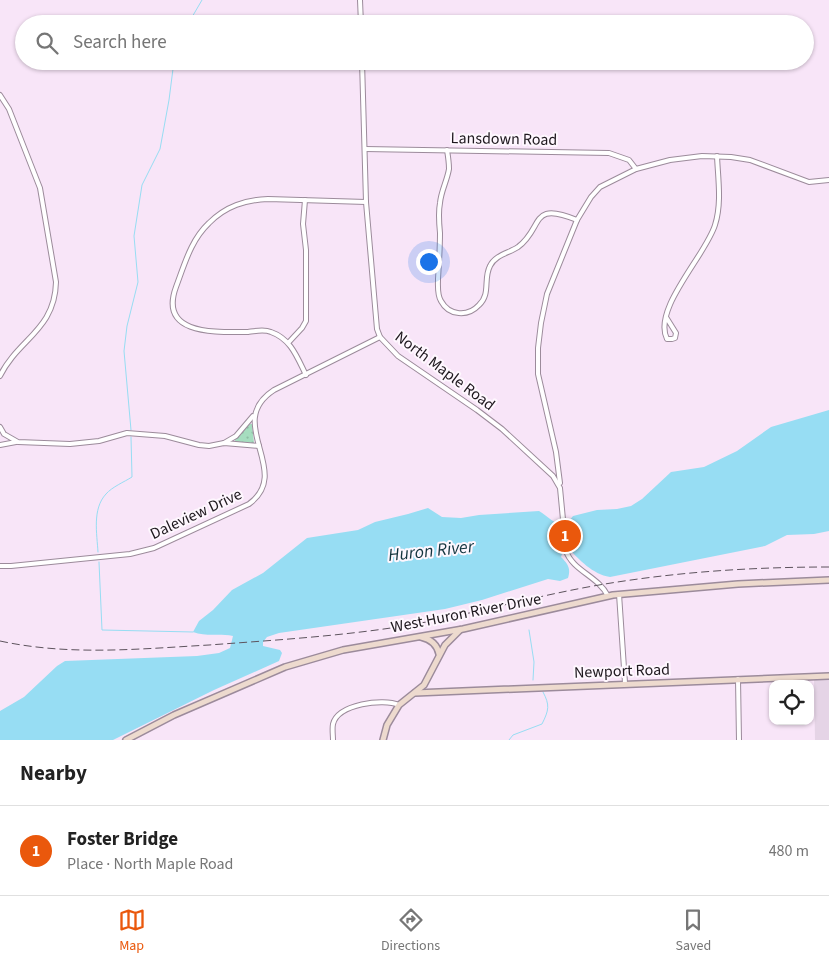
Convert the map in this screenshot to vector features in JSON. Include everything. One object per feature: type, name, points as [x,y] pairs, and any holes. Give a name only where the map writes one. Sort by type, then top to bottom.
[{"type":"street","points":[[360,0],[361,15]]},
{"type":"street","name":"North Maple Road","points":[[362,70],[366,202],[377,329],[380,337],[398,356],[502,429],[553,476],[560,488]]},
{"type":"street","points":[[0,95],[9,109],[40,188],[56,282],[56,294],[52,309],[34,336],[9,360],[0,376]]},
{"type":"street","name":"Lansdown Road","points":[[365,149],[608,153],[629,160],[636,168]]},
{"type":"street","points":[[448,150],[449,169],[439,210],[440,253],[438,287],[440,300],[452,311],[458,314],[467,313],[478,307],[486,295],[490,266],[495,259],[518,247],[542,216],[548,213],[557,213],[577,220]]},
{"type":"street","points":[[666,317],[676,333],[675,338],[672,340],[666,337],[666,317],[669,305],[707,244],[715,226],[719,210],[717,156]]},
{"type":"street","points":[[608,596],[596,580],[572,561],[566,550],[556,452],[538,374],[538,348],[547,294],[577,220],[591,197],[600,187],[636,168],[670,160],[717,156],[750,160],[809,182],[829,180]]},
{"type":"street","points":[[306,375],[289,342],[269,331],[210,331],[186,326],[179,320],[172,307],[174,293],[196,237],[226,209],[252,200],[366,202]]},
{"type":"street","points":[[289,342],[306,321],[306,250],[303,224],[305,200]]},
{"type":"street","points":[[224,443],[236,436],[254,415],[260,403],[267,395],[372,339],[380,337]]},
{"type":"street","name":"Daleview Drive","points":[[0,566],[130,554],[154,548],[249,504],[258,498],[263,489],[265,478],[254,415]]},
{"type":"street","points":[[0,427],[4,434],[18,442]]},
{"type":"street","points":[[0,445],[18,442],[70,444],[99,441],[127,433],[165,436],[199,445],[210,446],[224,443],[258,446]]},
{"type":"street","name":"West Huron River Drive","points":[[126,740],[174,716],[285,667],[343,650],[463,628],[619,594],[738,584],[829,580]]},
{"type":"street","points":[[619,594],[625,683]]},
{"type":"street","points":[[383,740],[387,725],[399,706],[424,685],[437,662],[439,654],[452,637],[463,628]]},
{"type":"street","points":[[416,636],[426,638],[435,644],[439,654]]},
{"type":"street","name":"Newport Road","points":[[415,692],[829,676]]},
{"type":"street","points":[[738,679],[738,740]]},
{"type":"street","points":[[333,740],[332,725],[337,717],[346,710],[382,702],[392,702],[399,706]]},
{"type":"shaded area","points":[[829,678],[829,740],[815,740],[814,679]]},
{"type":"green space","points":[[252,424],[254,443],[236,442],[234,439]]},
{"type":"water","name":"Huron River","points":[[829,410],[829,531],[814,534],[787,535],[765,546],[610,577],[592,570],[568,548],[564,548],[561,557],[568,566],[569,575],[568,578],[560,581],[548,579],[482,600],[445,609],[279,633],[267,637],[263,642],[263,646],[280,650],[282,653],[279,661],[214,690],[113,740],[0,740],[0,711],[24,697],[57,666],[65,661],[197,656],[219,653],[230,648],[233,636],[193,632],[199,621],[213,610],[232,590],[263,573],[307,538],[358,530],[375,522],[428,508],[442,517],[461,518],[539,511],[555,522],[566,525],[573,516],[597,510],[631,506],[642,499],[671,472],[704,467],[737,451],[771,427]]},
{"type":"waterway","points":[[193,15],[202,0]]},
{"type":"waterway","points":[[131,430],[124,351],[127,326],[138,282],[134,236],[142,185],[160,149],[173,70]]},
{"type":"waterway","points":[[98,552],[96,522],[102,500],[111,489],[132,477],[131,437]]},
{"type":"waterway","points":[[99,562],[102,630],[193,632]]},
{"type":"waterway","points":[[529,630],[534,662],[533,680]]},
{"type":"waterway","points":[[509,740],[513,735],[542,724],[548,708],[543,692]]},
{"type":"railway","points":[[0,641],[52,649],[104,650],[209,645],[310,637],[410,625],[575,589],[628,580],[714,571],[829,567]]},
{"type":"place","name":"Foster Bridge","points":[[565,536]]}]
